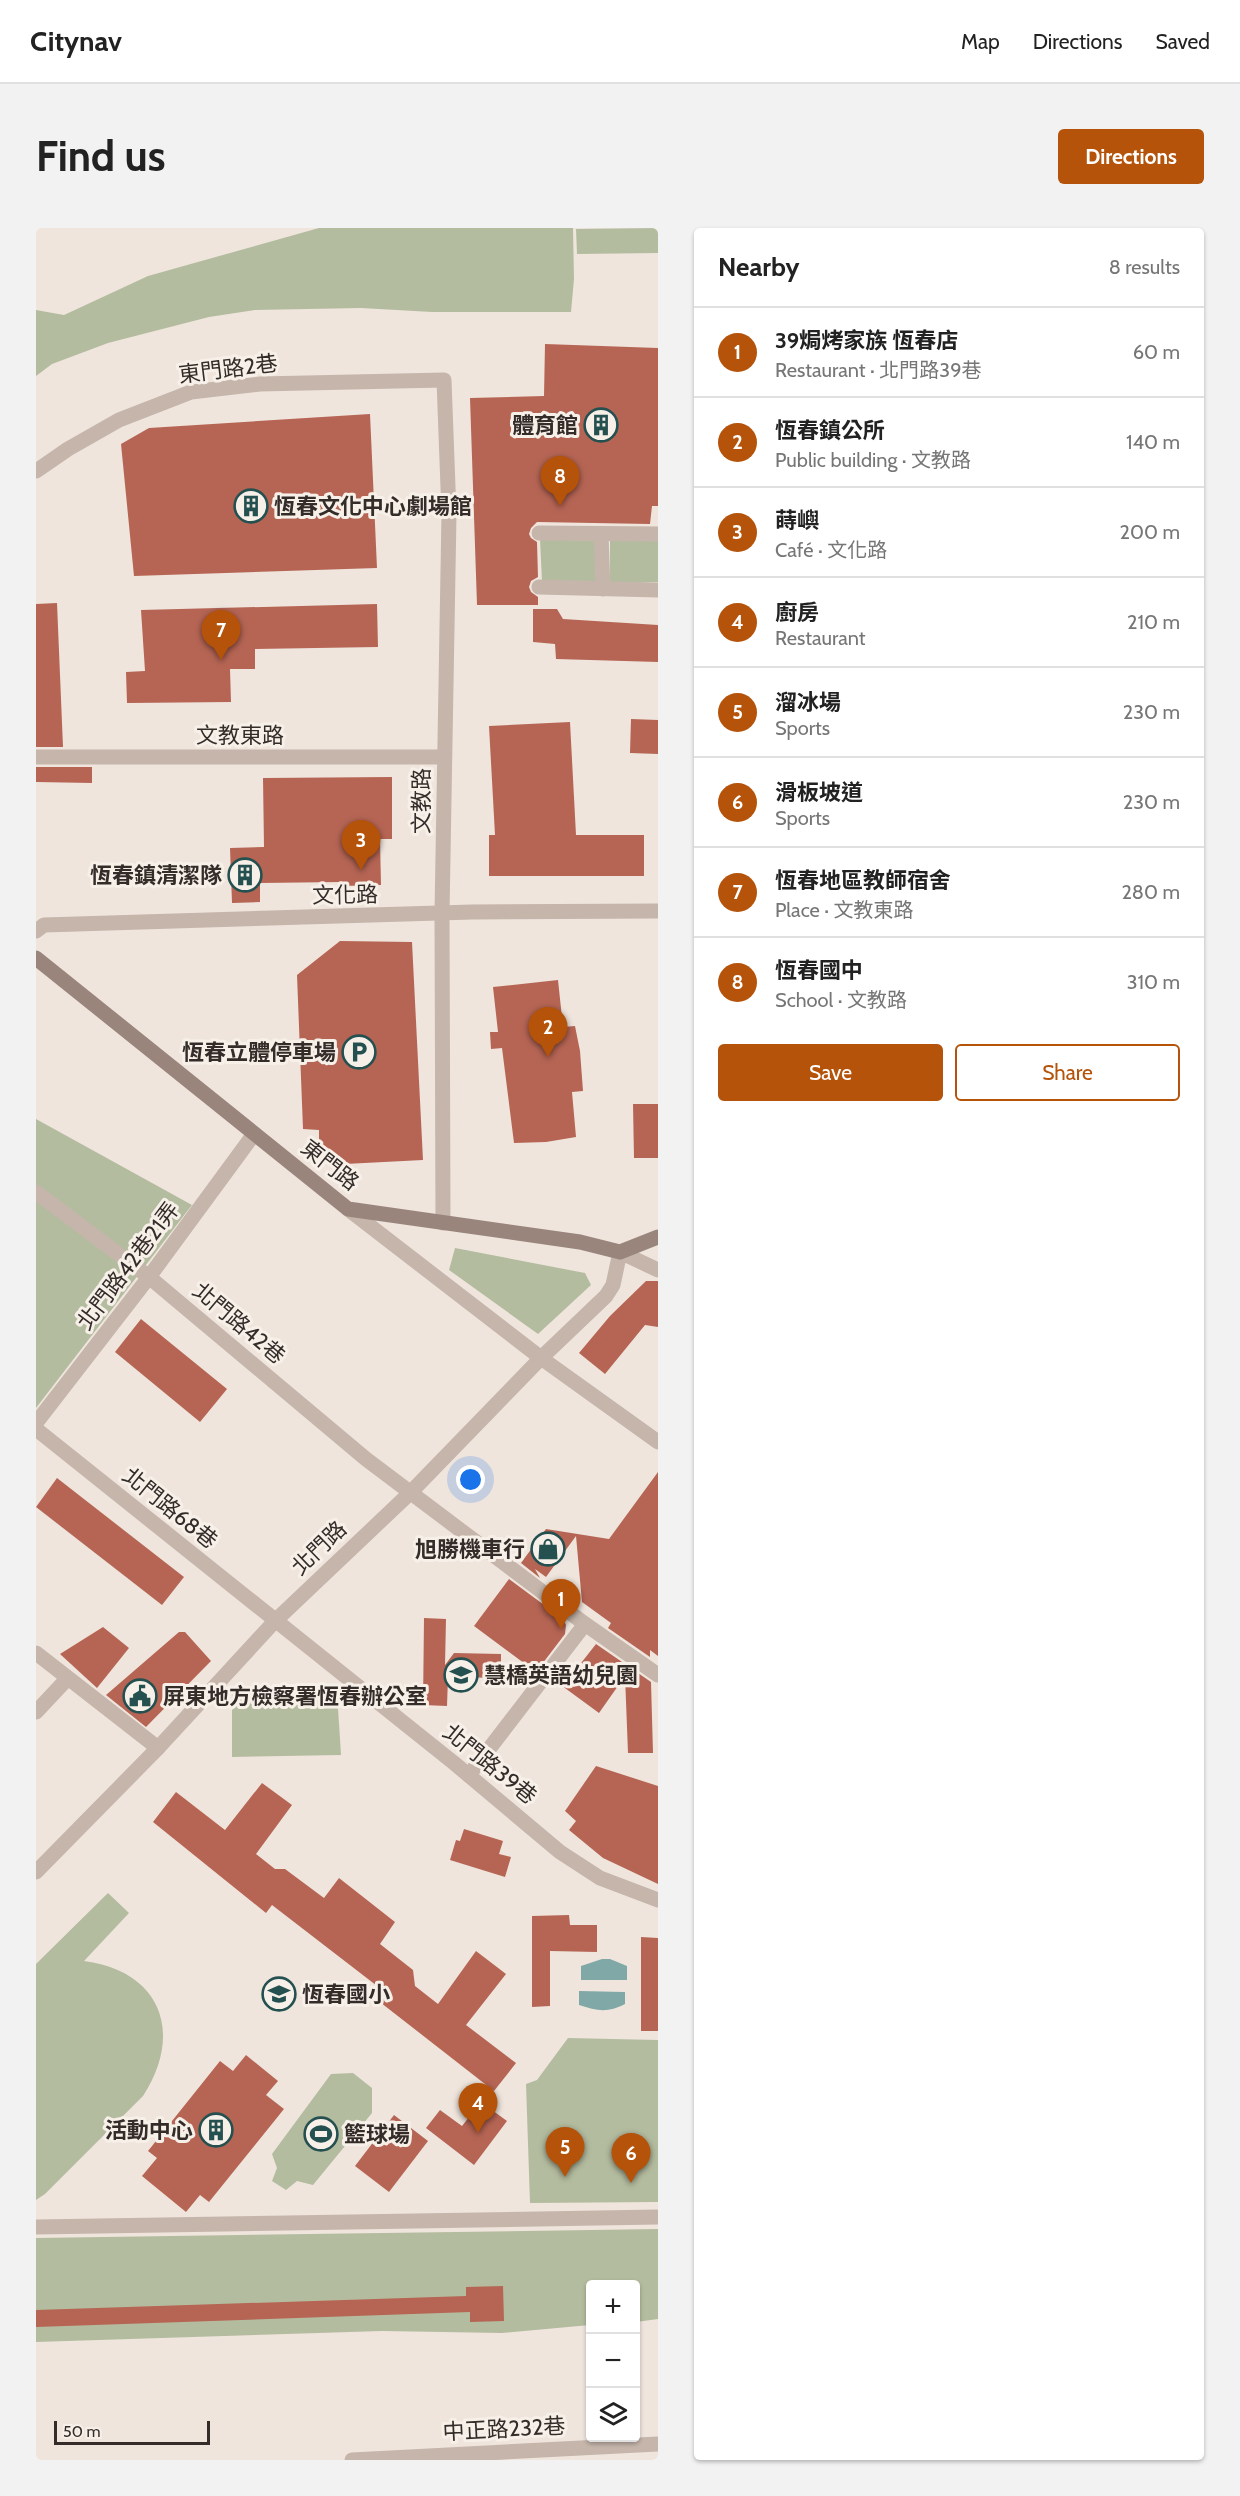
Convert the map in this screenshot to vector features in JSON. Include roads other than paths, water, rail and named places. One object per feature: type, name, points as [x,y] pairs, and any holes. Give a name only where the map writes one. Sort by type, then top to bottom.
[{"type":"main road","name":"東門路","points":[[36,958],[348,1209],[580,1242],[620,1252]]},
{"type":"main road","points":[[620,1252],[658,1237]]},
{"type":"street","name":"東門路2巷","points":[[36,471],[68,449],[119,420],[191,392],[260,384],[444,380]]},
{"type":"street","name":"文教路","points":[[443,1223],[442,914],[449,514],[444,380]]},
{"type":"street","points":[[539,533],[658,534]]},
{"type":"street","points":[[601,534],[603,589]]},
{"type":"street","points":[[539,587],[658,590]]},
{"type":"street","name":"文教東路","points":[[36,757],[444,757]]},
{"type":"street","name":"文化路","points":[[36,931],[44,925],[442,914],[658,911]]},
{"type":"street","name":"北門路42巷21弄","points":[[36,1423],[149,1277],[254,1134]]},
{"type":"street","name":"北門路42巷","points":[[36,1192],[149,1277],[366,1459],[410,1493]]},
{"type":"street","points":[[348,1209],[541,1358],[658,1442]]},
{"type":"street","name":"北門路","points":[[36,1872],[158,1748],[275,1621],[410,1493],[541,1358],[606,1296],[613,1285],[620,1252]]},
{"type":"street","name":"東門路","points":[[620,1252],[658,1270]]},
{"type":"street","name":"北門路68巷","points":[[36,1429],[275,1621]]},
{"type":"street","points":[[410,1493],[585,1624],[658,1675]]},
{"type":"street","name":"北門路39巷","points":[[275,1621],[469,1775],[560,1852],[600,1878],[658,1900]]},
{"type":"street","points":[[469,1775],[585,1624]]},
{"type":"street","points":[[36,1653],[158,1748]]},
{"type":"street","points":[[36,1712],[67,1679]]},
{"type":"street","points":[[36,2228],[658,2217]]},
{"type":"street","name":"中正路232巷","points":[[352,2460],[658,2444]]},
{"type":"water","points":[[602,1959],[610,1959],[627,1966],[627,1980],[581,1980],[581,1966]]},
{"type":"water","points":[[579,1991],[625,1992],[625,2004],[608,2010],[585,2007],[579,2005]]},
{"type":"place","name":"體育館","points":[[601,425]]},
{"type":"place","name":"恆春文化中心劇場館","points":[[251,506]]},
{"type":"place","name":"恆春國中","points":[[560,506]]},
{"type":"place","name":"恆春地區教師宿舍","points":[[221,660]]},
{"type":"place","name":"蒔嶼","points":[[361,870]]},
{"type":"place","name":"恆春鎮清潔隊","points":[[245,875]]},
{"type":"place","name":"恆春立體停車場","points":[[359,1052]]},
{"type":"place","name":"恆春鎮公所","points":[[548,1057]]},
{"type":"place","name":"旭勝機車行","points":[[548,1549]]},
{"type":"place","name":"39焗烤家族 恆春店","points":[[561,1629]]},
{"type":"place","name":"慧橋英語幼兒園","points":[[461,1675]]},
{"type":"place","name":"屏東地方檢察署恆春辦公室","points":[[140,1696]]},
{"type":"place","name":"恆春國小","points":[[279,1994]]},
{"type":"place","name":"活動中心","points":[[216,2130]]},
{"type":"place","name":"廚房","points":[[478,2133]]},
{"type":"place","name":"籃球場","points":[[321,2134]]},
{"type":"place","name":"溜冰場","points":[[565,2177]]},
{"type":"place","name":"滑板坡道","points":[[631,2183]]}]
